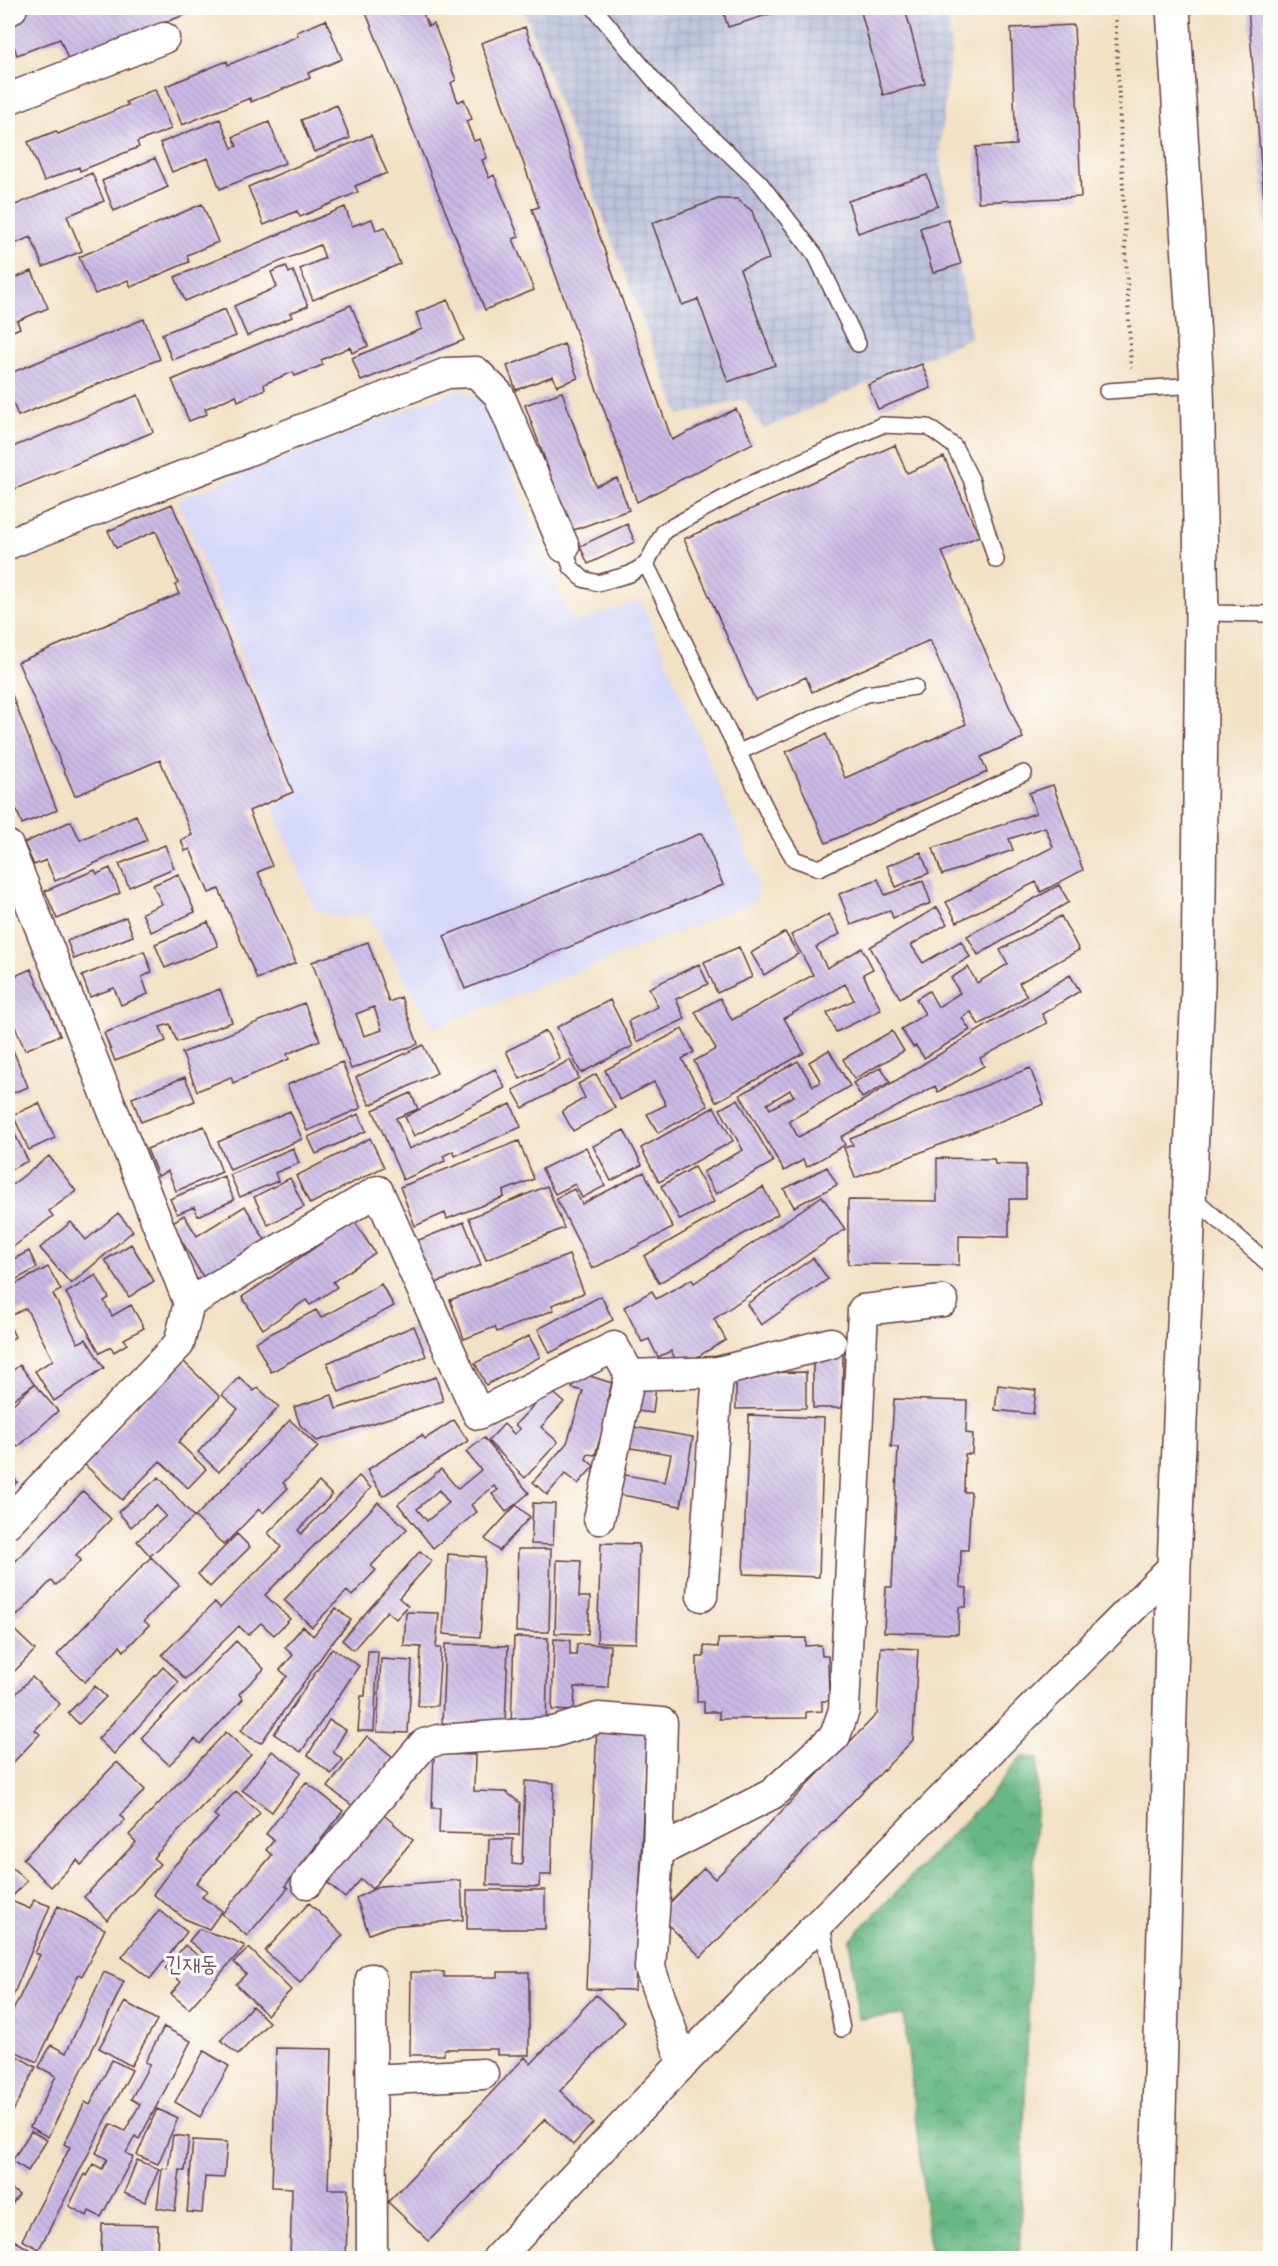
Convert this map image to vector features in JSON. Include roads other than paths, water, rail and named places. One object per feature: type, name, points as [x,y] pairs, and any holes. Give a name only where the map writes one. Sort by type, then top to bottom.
[{"type":"main road","points":[[1155,2259],[1174,1566],[1198,987],[1202,613],[1197,385],[1173,8]]},
{"type":"street","points":[[8,11],[12,8]]},
{"type":"street","points":[[8,99],[164,38]]},
{"type":"street","points":[[8,544],[447,373],[476,372],[499,395],[564,547]]},
{"type":"street","points":[[8,847],[189,1303],[179,1344],[8,1522]]},
{"type":"street","points":[[189,1303],[378,1191],[478,1414],[614,1347],[630,1375],[599,1519]]},
{"type":"street","points":[[658,1852],[772,1794],[835,1736],[844,1710],[864,1310],[943,1301]]},
{"type":"street","points":[[630,1375],[718,1372],[831,1342]]},
{"type":"street","points":[[702,1596],[718,1372]]},
{"type":"street","points":[[498,2259],[821,1921],[1174,1566]]},
{"type":"street","points":[[307,1883],[424,1744],[438,1740],[554,1732],[598,1718],[662,1723],[658,1852],[650,1968],[683,2064]]},
{"type":"street","points":[[371,1979],[372,2259]]},
{"type":"street","points":[[372,2080],[483,2074]]},
{"type":"lane","points":[[594,8],[662,90],[760,183],[816,256],[858,344]]},
{"type":"lane","points":[[1107,392],[1197,385]]},
{"type":"lane","points":[[564,547],[571,567],[584,579],[598,583],[630,574],[646,564],[664,531],[744,487],[882,425],[928,427],[954,446],[974,487],[996,560]]},
{"type":"lane","points":[[646,564],[794,859],[819,868],[1024,773]]},
{"type":"lane","points":[[1202,613],[1270,614]]},
{"type":"lane","points":[[739,752],[866,694],[915,687]]},
{"type":"lane","points":[[1189,1194],[1270,1265]]},
{"type":"lane","points":[[821,1921],[842,2029]]},
{"type":"district","name":"긴재동","points":[[191,1963]]}]
